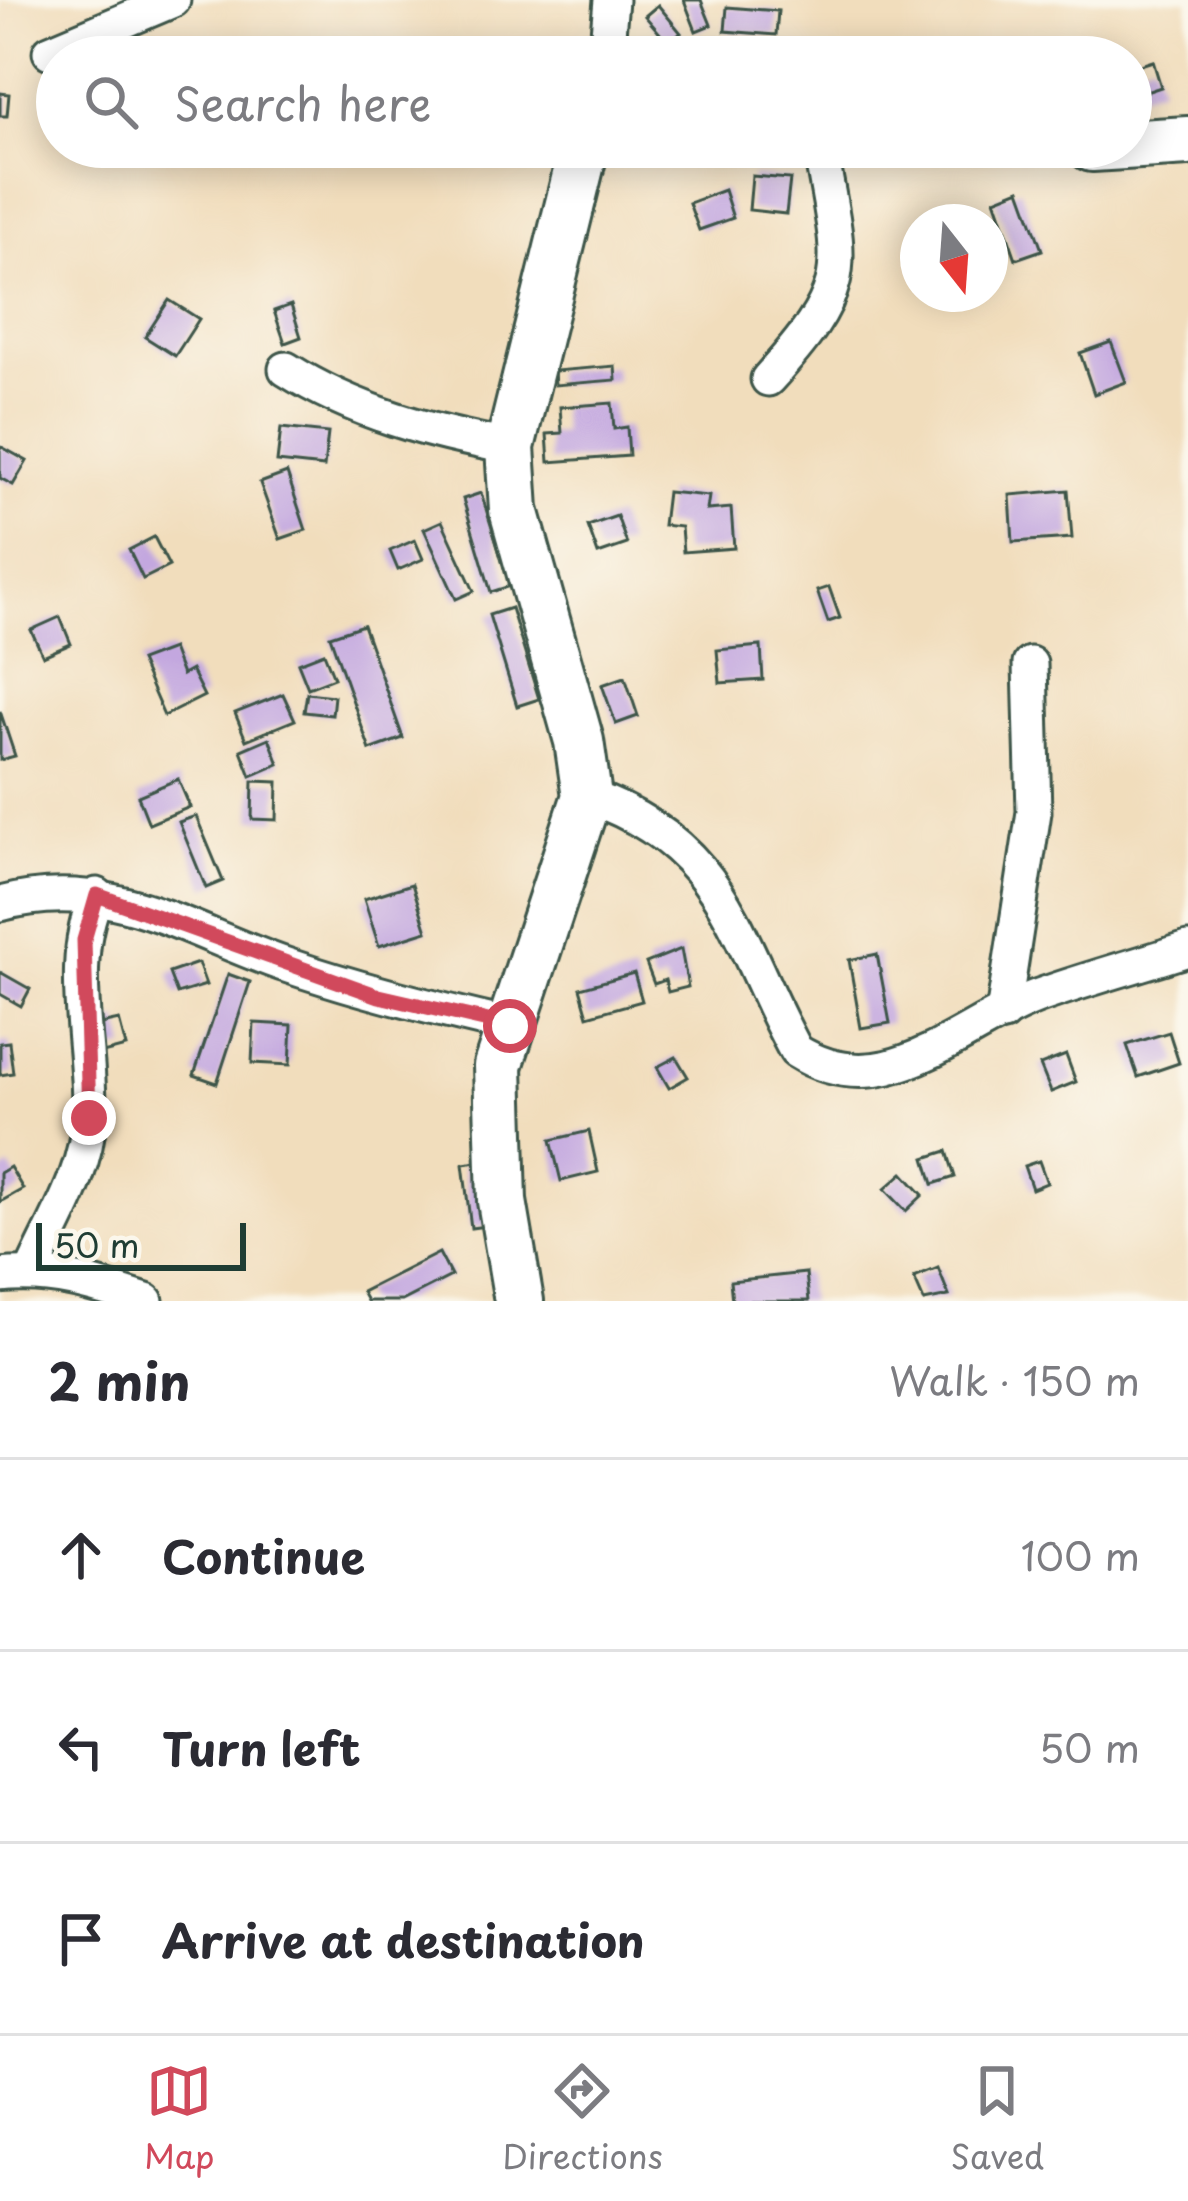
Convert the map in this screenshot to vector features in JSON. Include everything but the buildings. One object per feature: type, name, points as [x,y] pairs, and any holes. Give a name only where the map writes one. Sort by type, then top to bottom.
[{"type":"street","points":[[88,36],[173,0]]},
{"type":"street","points":[[608,36],[611,0]]},
{"type":"street","points":[[1152,143],[1188,141]]},
{"type":"street","points":[[519,1301],[502,1201],[498,1066],[587,796],[579,742],[514,510],[510,447],[579,168]]},
{"type":"street","points":[[768,379],[823,314],[836,289],[838,264],[823,168]]},
{"type":"street","points":[[286,369],[322,392],[375,412],[440,434],[510,447]]},
{"type":"street","points":[[1003,1014],[1034,812],[1030,664]]},
{"type":"street","points":[[587,796],[633,812],[682,845],[720,896],[796,1051],[818,1064],[849,1072],[898,1068],[1033,998],[1188,949]]},
{"type":"street","points":[[0,904],[59,892],[97,895],[379,996],[510,1026]]},
{"type":"street","points":[[97,895],[84,940],[89,1118],[84,1153],[16,1274],[82,1280],[146,1301]]},
{"type":"route","points":[[89,1118],[82,1020],[84,940],[97,895],[379,996],[510,1026]]}]
